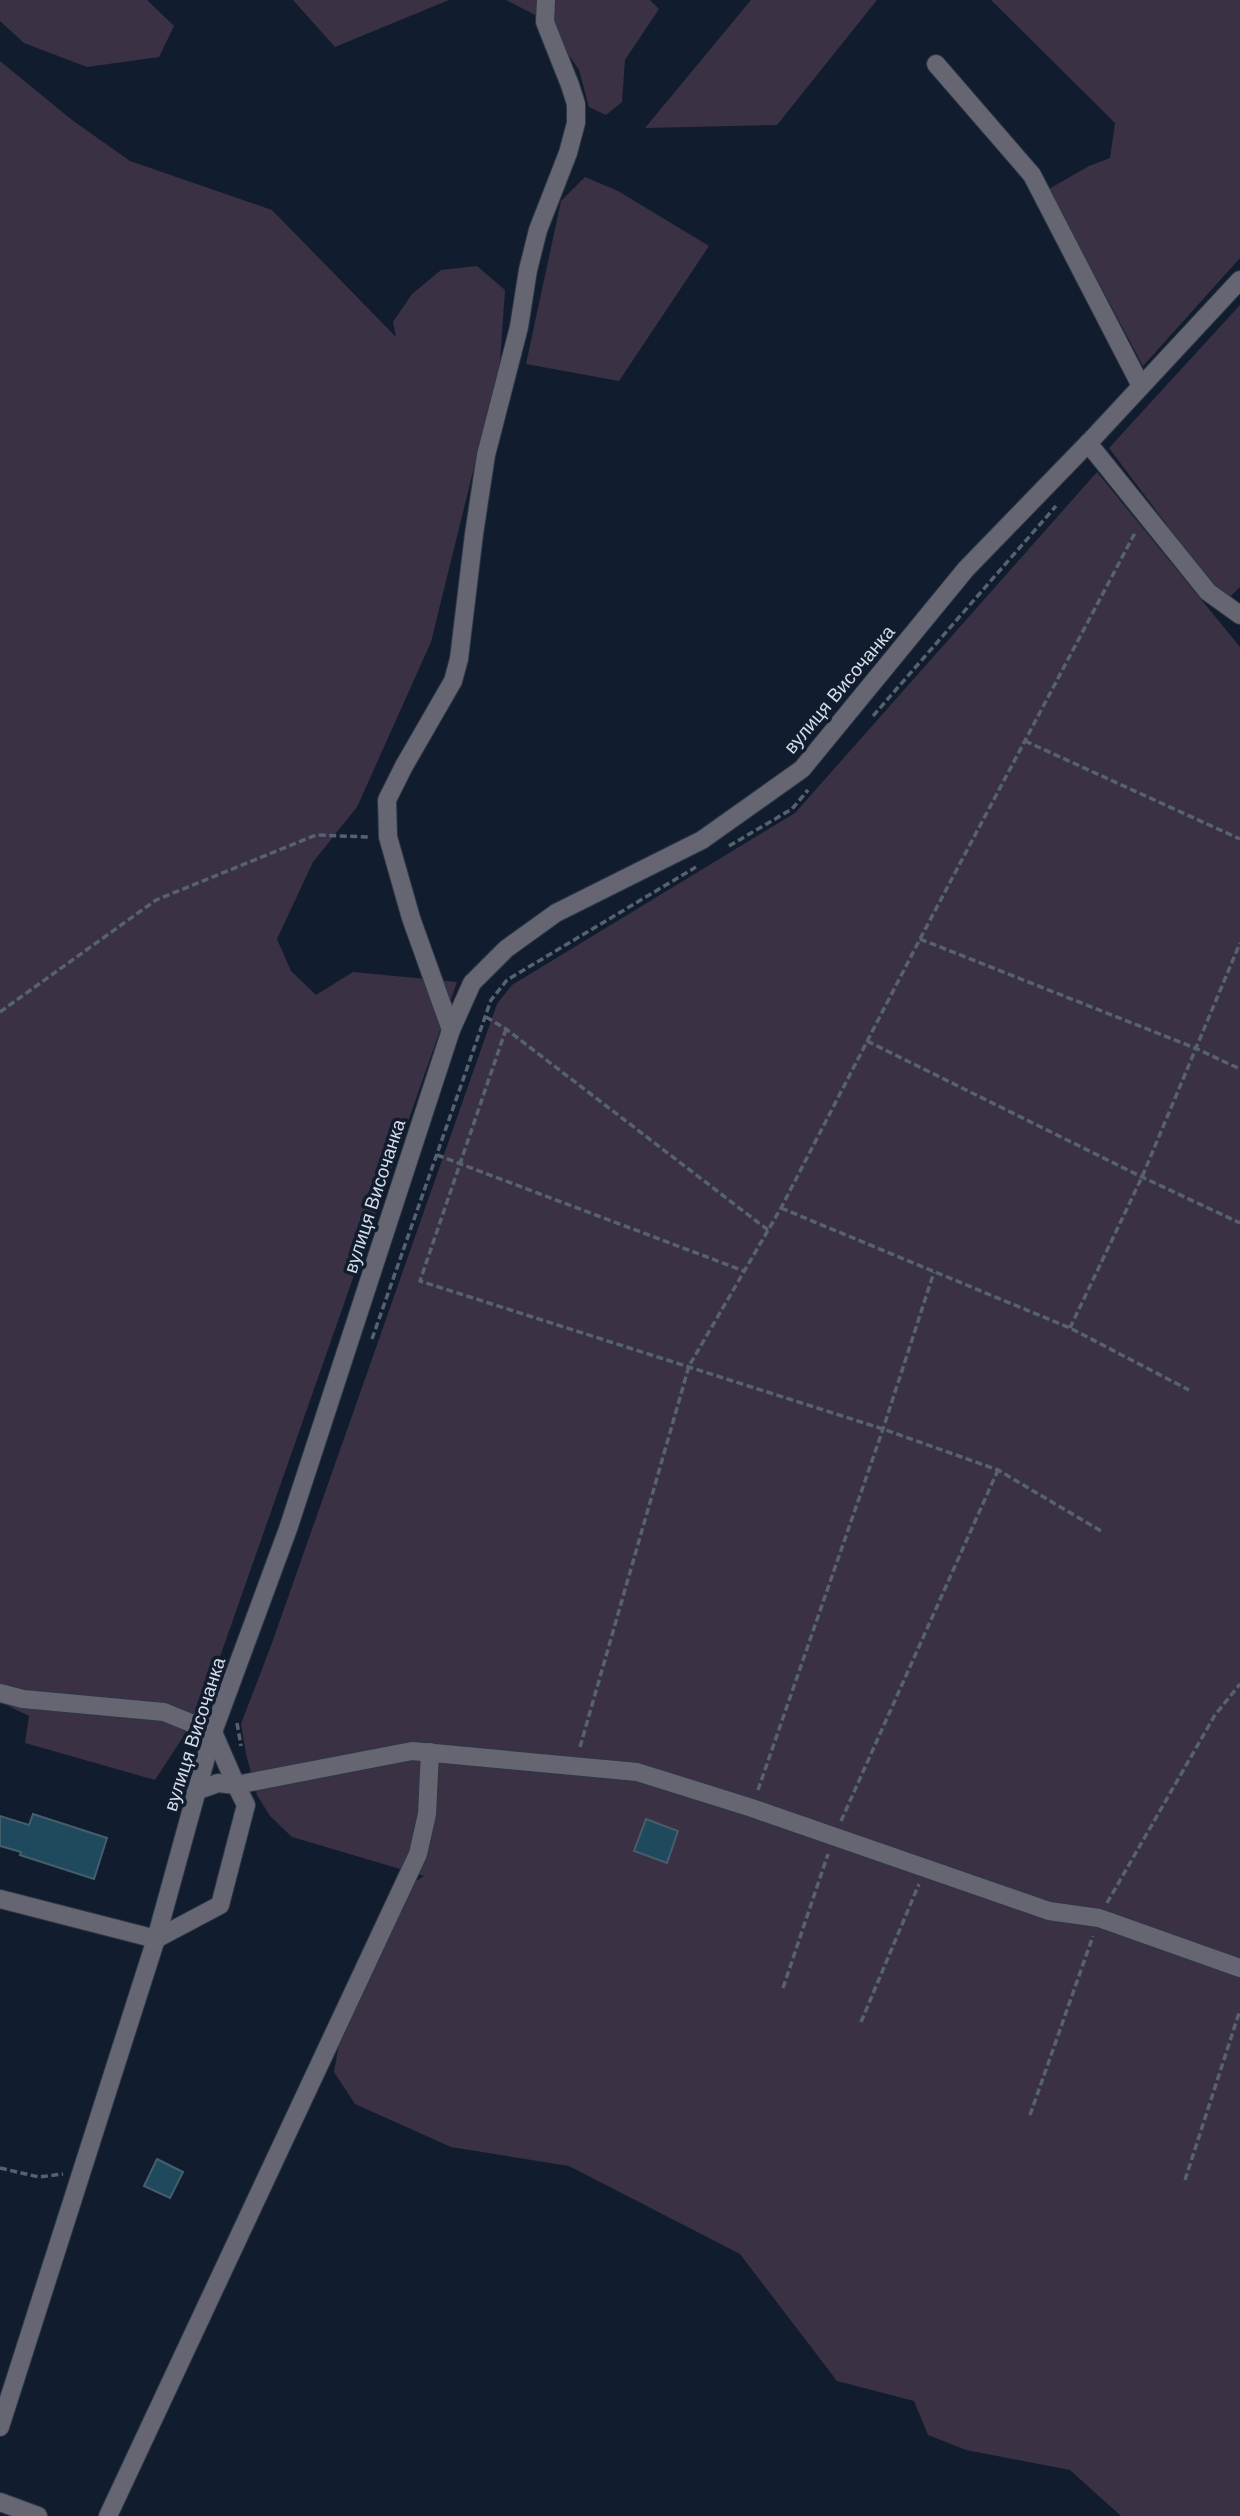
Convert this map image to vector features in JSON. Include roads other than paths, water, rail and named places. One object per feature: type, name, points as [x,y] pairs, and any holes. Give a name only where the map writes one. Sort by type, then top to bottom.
[{"type":"street","points":[[451,1030],[411,918],[388,837],[387,800],[453,681],[459,659],[486,454],[519,327],[528,270],[538,230],[568,153],[576,123],[573,94],[545,22],[546,0]]},
{"type":"street","points":[[936,64],[1032,175],[1141,386]]},
{"type":"street","name":"вулиця Височанка","points":[[0,2427],[156,1939],[213,1732],[288,1530],[451,1030],[472,983],[506,949],[556,913],[702,840],[802,769],[966,569],[1240,280]]},
{"type":"street","points":[[1088,443],[1208,592],[1240,615]]},
{"type":"street","points":[[0,1693],[23,1699],[164,1712],[213,1732],[243,1784],[246,1805],[220,1905],[156,1939],[0,1899]]},
{"type":"street","points":[[196,1791],[218,1783],[243,1784],[412,1751],[637,1772],[751,1808],[1049,1911],[1099,1918],[1240,1968]]},
{"type":"street","points":[[108,2516],[418,1854],[427,1814],[430,1752]]},
{"type":"street","points":[[0,2502],[38,2516]]}]
